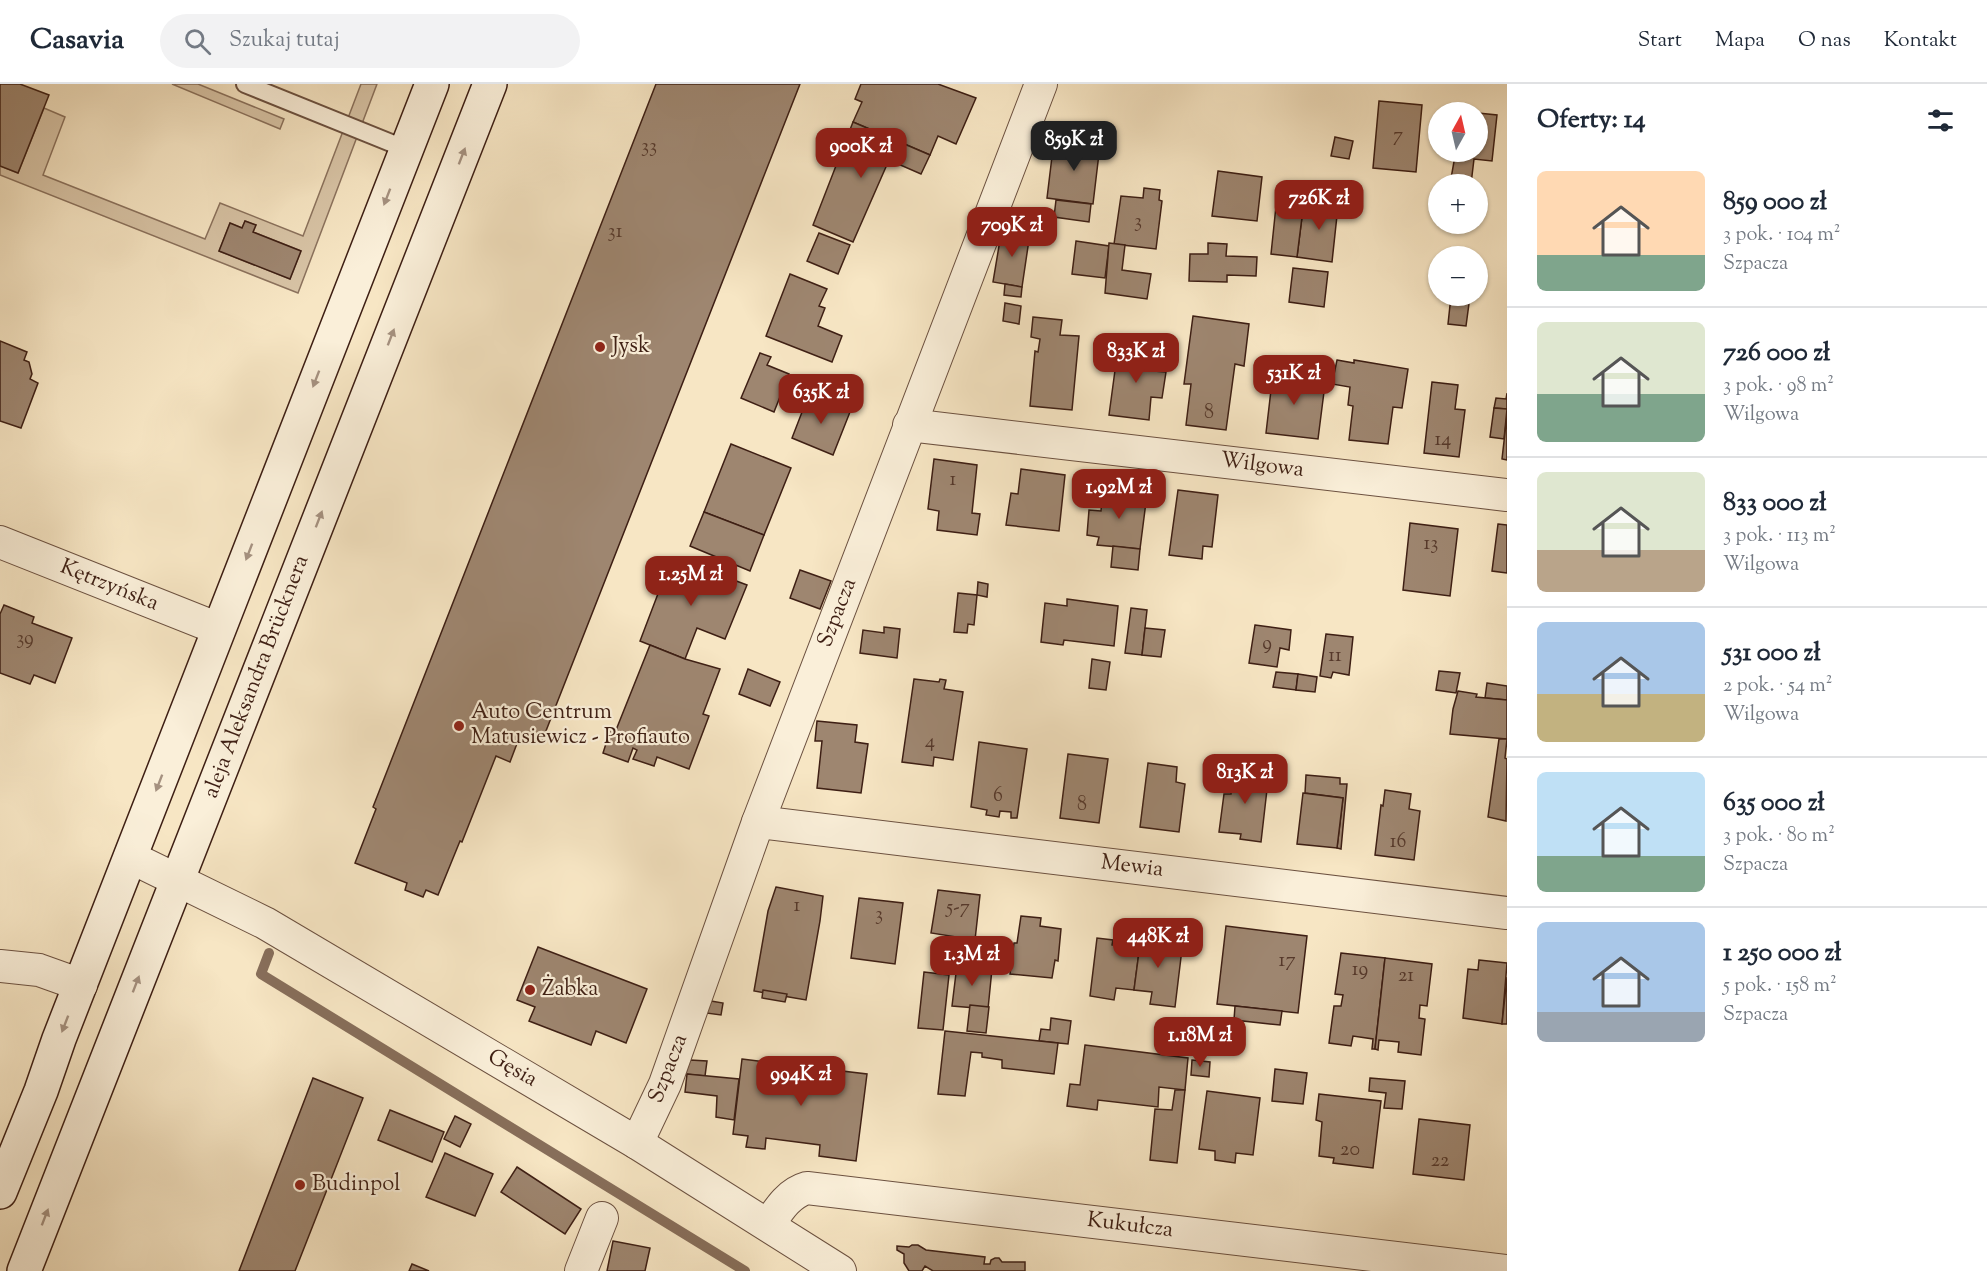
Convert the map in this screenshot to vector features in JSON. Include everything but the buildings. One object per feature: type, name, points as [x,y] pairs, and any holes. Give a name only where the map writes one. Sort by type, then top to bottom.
[{"type":"main road","points":[[0,1192],[432,84]]},
{"type":"main road","name":"aleja Aleksandra Brücknera","points":[[24,1271],[490,84]]},
{"type":"street","name":"Szpacza","points":[[637,1143],[665,1084],[758,822],[1041,84]]},
{"type":"street","name":"Wilgowa","points":[[909,425],[1507,495]]},
{"type":"street","name":"Kętrzyńska","points":[[0,542],[219,629]]},
{"type":"street","name":"Mewia","points":[[758,822],[1507,913]]},
{"type":"street","name":"Gęsia","points":[[130,857],[265,923],[637,1143],[769,1224],[840,1271]]},
{"type":"street","points":[[0,966],[39,970],[81,985]]},
{"type":"street","name":"Kukułcza","points":[[769,1224],[790,1197],[797,1191],[807,1188],[1507,1271]]},
{"type":"street","points":[[581,1271],[602,1218]]},
{"type":"lane","points":[[245,84],[406,148]]},
{"type":"shaded area","points":[[172,84],[198,84],[284,119],[280,129]]},
{"type":"shaded area","points":[[361,84],[377,84],[298,293],[0,175],[0,166],[18,173],[44,108],[65,117],[43,175],[205,239],[220,203],[303,236]],"holes":[[[245,221],[256,225],[253,232],[301,251],[290,279],[219,251],[230,223],[242,228]]]},
{"type":"waterway","points":[[269,953],[261,974],[745,1271]]},
{"type":"place","name":"Jysk","points":[[600,347]]},
{"type":"place","name":"Auto Centrum Matusiewicz - Profiauto","points":[[459,726]]},
{"type":"place","name":"Żabka","points":[[530,990]]},
{"type":"place","name":"Budinpol","points":[[300,1185]]}]
